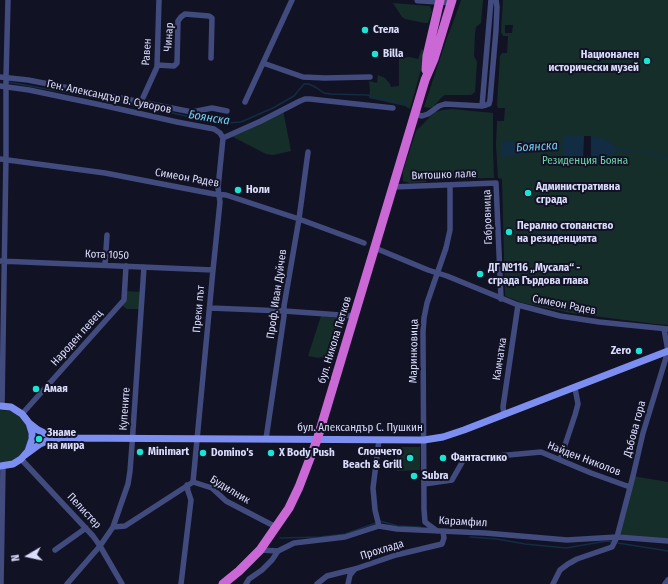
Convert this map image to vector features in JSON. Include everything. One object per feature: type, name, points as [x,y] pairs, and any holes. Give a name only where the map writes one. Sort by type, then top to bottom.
[{"type":"highway","name":"бул. Никола Петков","points":[[425,80],[427,56],[440,1]]},
{"type":"highway","name":"бул. Никола Петков","points":[[223,584],[240,571],[260,550],[289,508],[299,487],[317,440],[425,80],[434,59],[452,1]]},
{"type":"main road","name":"бул. Александър С. Пушкин","points":[[2,466],[13,464],[40,444],[49,440],[60,438],[424,440],[443,437],[575,388],[668,351]]},
{"type":"main road","points":[[1,406],[11,407],[22,414],[29,423],[32,432],[32,439],[30,447],[23,457]]},
{"type":"main road","name":"бул. Александър С. Пушкин","points":[[29,423],[38,430],[60,438]]},
{"type":"street","points":[[1,406],[3,77],[8,0]]},
{"type":"street","name":"Равен","points":[[141,102],[157,65],[158,0]]},
{"type":"street","points":[[245,102],[292,0]]},
{"type":"street","points":[[418,0],[452,1]]},
{"type":"street","points":[[482,106],[491,0]]},
{"type":"street","points":[[415,114],[422,116],[428,114],[445,104],[482,106],[489,104],[497,7],[496,0]]},
{"type":"street","name":"Чинар","points":[[157,65],[174,66],[177,63],[178,21],[185,14],[209,16],[212,18],[211,58]]},
{"type":"street","points":[[486,65],[490,62],[493,66]]},
{"type":"street","points":[[263,63],[303,77],[370,77]]},
{"type":"street","name":"Ген. Александър В. Суворов","points":[[3,77],[28,80],[192,112],[212,108],[227,112]]},
{"type":"street","name":"Ген. Александър В. Суворов","points":[[3,86],[214,129],[220,133],[223,138]]},
{"type":"street","points":[[223,138],[300,101],[310,99],[393,108]]},
{"type":"street","name":"Преки път","points":[[193,482],[210,308],[212,270],[220,202],[218,188],[223,138]]},
{"type":"street","name":"Проф. Иван Дуйчев","points":[[266,439],[284,306],[299,219],[308,152]]},
{"type":"street","name":"Симеон Радев","points":[[3,159],[105,173],[219,195],[226,195],[299,219],[364,243]]},
{"type":"street","name":"Витошко лале","points":[[393,187],[496,183]]},
{"type":"street","name":"Габровница","points":[[496,183],[501,299]]},
{"type":"street","name":"Маринковица","points":[[426,530],[424,509],[424,318],[427,303],[446,248],[450,230],[450,185]]},
{"type":"street","points":[[105,265],[107,235]]},
{"type":"street","name":"Симеон Радев","points":[[375,248],[518,305],[560,316],[599,322],[666,329],[668,351]]},
{"type":"street","name":"Кота 1050","points":[[2,261],[212,270]]},
{"type":"street","name":"Народен певец","points":[[22,414],[124,300],[126,266]]},
{"type":"street","name":"Купените","points":[[100,546],[113,527],[128,484],[133,438],[144,267]]},
{"type":"street","name":"Камчатка","points":[[504,415],[503,407],[518,305]]},
{"type":"street","points":[[210,308],[354,316]]},
{"type":"street","name":"Дъбова гора","points":[[617,536],[643,433],[668,351]]},
{"type":"street","points":[[560,460],[576,415],[578,404],[575,388]]},
{"type":"street","points":[[378,440],[373,488],[375,510],[379,526]]},
{"type":"street","name":"Найден Николов","points":[[424,484],[452,480],[464,458],[540,452],[590,473],[630,486]]},
{"type":"street","name":"Пелистер","points":[[23,457],[93,536],[122,584]]},
{"type":"street","points":[[1,584],[2,466]]},
{"type":"street","name":"Будилник","points":[[113,527],[125,526],[193,482],[212,488],[226,502],[276,527]]},
{"type":"street","points":[[181,584],[191,500],[187,485]]},
{"type":"street","points":[[426,522],[441,532]]},
{"type":"street","name":"Карамфил","points":[[260,550],[278,551],[294,543],[345,537],[379,526],[397,529],[485,533],[567,540],[617,536],[668,541]]},
{"type":"street","points":[[55,550],[86,528]]},
{"type":"street","name":"Прохлада","points":[[317,584],[327,576],[355,569],[396,555],[442,544],[444,538],[441,532]]},
{"type":"street","points":[[553,584],[560,570],[577,559],[612,547],[617,536]]},
{"type":"street","points":[[68,584],[100,546]]},
{"type":"street","points":[[246,584],[250,578],[262,570],[272,560],[278,551]]},
{"type":"street","points":[[348,584],[350,575],[355,569]]},
{"type":"street","points":[[665,584],[668,580]]},
{"type":"green space","points":[[461,0],[483,0],[481,23],[476,27],[475,33],[474,56],[477,62],[475,92],[471,95],[445,95],[433,107],[424,107],[448,35]]},
{"type":"green space","name":"Резиденция Бояна","points":[[503,0],[668,0],[668,325],[571,313],[523,303],[505,296],[502,179],[498,178],[496,145],[497,121],[504,121],[505,108],[498,108],[497,105],[500,56],[502,53],[507,53],[508,36],[503,36],[501,32]],"holes":[[[505,25],[513,25],[512,33],[505,33]]]},
{"type":"green space","points":[[393,3],[430,6],[432,12],[428,23],[405,19]]},
{"type":"green space","points":[[422,48],[424,54],[422,66],[410,109],[405,106],[369,98],[369,81],[377,83],[378,75],[385,78],[391,87],[399,86],[399,58],[410,57],[418,59]]},
{"type":"green space","points":[[452,109],[493,113],[494,178],[426,179],[426,182],[410,183],[403,181],[403,171],[416,131],[435,112]]},
{"type":"green space","points":[[283,110],[291,151],[273,155],[266,154],[231,136]]},
{"type":"green space","points":[[125,291],[142,292],[141,309],[127,309],[120,304]]},
{"type":"green space","points":[[321,316],[342,318],[345,321],[334,360],[308,356]]},
{"type":"green space","points":[[0,410],[14,412],[21,417],[26,424],[28,433],[27,446],[19,456],[12,461],[0,462]]},
{"type":"green space","points":[[397,447],[420,447],[420,470],[397,471]]},
{"type":"green space","points":[[633,476],[668,482],[668,541],[617,537]]},
{"type":"water","points":[[565,135],[591,136],[600,138],[610,142],[618,150],[599,161],[576,161],[563,154],[563,137]]},
{"type":"water","points":[[501,141],[532,142],[547,146],[525,154],[501,157]]},
{"type":"pier","points":[[584,136],[591,136],[591,161],[583,161]]},
{"type":"waterway","name":"Боянска","points":[[8,82],[150,108],[213,122],[228,123],[241,122],[273,108],[294,96],[304,84],[309,84],[324,93],[367,95],[407,104]]},
{"type":"waterway","name":"Боянска","points":[[546,146],[564,146]]},
{"type":"waterway","name":"Боянска","points":[[617,150],[648,152],[668,159]]},
{"type":"waterway","points":[[379,521],[398,526],[420,527]]},
{"type":"waterway","points":[[280,538],[320,537],[345,534],[376,523]]},
{"type":"waterway","points":[[470,537],[566,548],[607,541],[612,542]]},
{"type":"waterway","points":[[618,543],[668,551]]},
{"type":"place","name":"Стела","points":[[365,30]]},
{"type":"place","name":"Billa","points":[[375,54]]},
{"type":"place","name":"Национален исторически музей","points":[[647,61]]},
{"type":"place","name":"Ноли","points":[[238,190]]},
{"type":"place","name":"Административна сграда","points":[[528,193]]},
{"type":"place","name":"Перално стопанство на резиденцията","points":[[509,232]]},
{"type":"place","name":"ДГ №116 „Мусала“ - сграда Гърдова глава","points":[[480,274]]},
{"type":"place","name":"Zero","points":[[639,351]]},
{"type":"place","name":"Амая","points":[[36,389]]},
{"type":"place","name":"Знаме на мира","points":[[39,439]]},
{"type":"place","name":"Minimart","points":[[140,452]]},
{"type":"place","name":"Domino's","points":[[203,453]]},
{"type":"place","name":"X Body Push","points":[[271,453]]},
{"type":"place","name":"Слончето Beach & Grill","points":[[410,458]]},
{"type":"place","name":"Фантастико","points":[[443,458]]},
{"type":"place","name":"Subra","points":[[414,476]]}]
